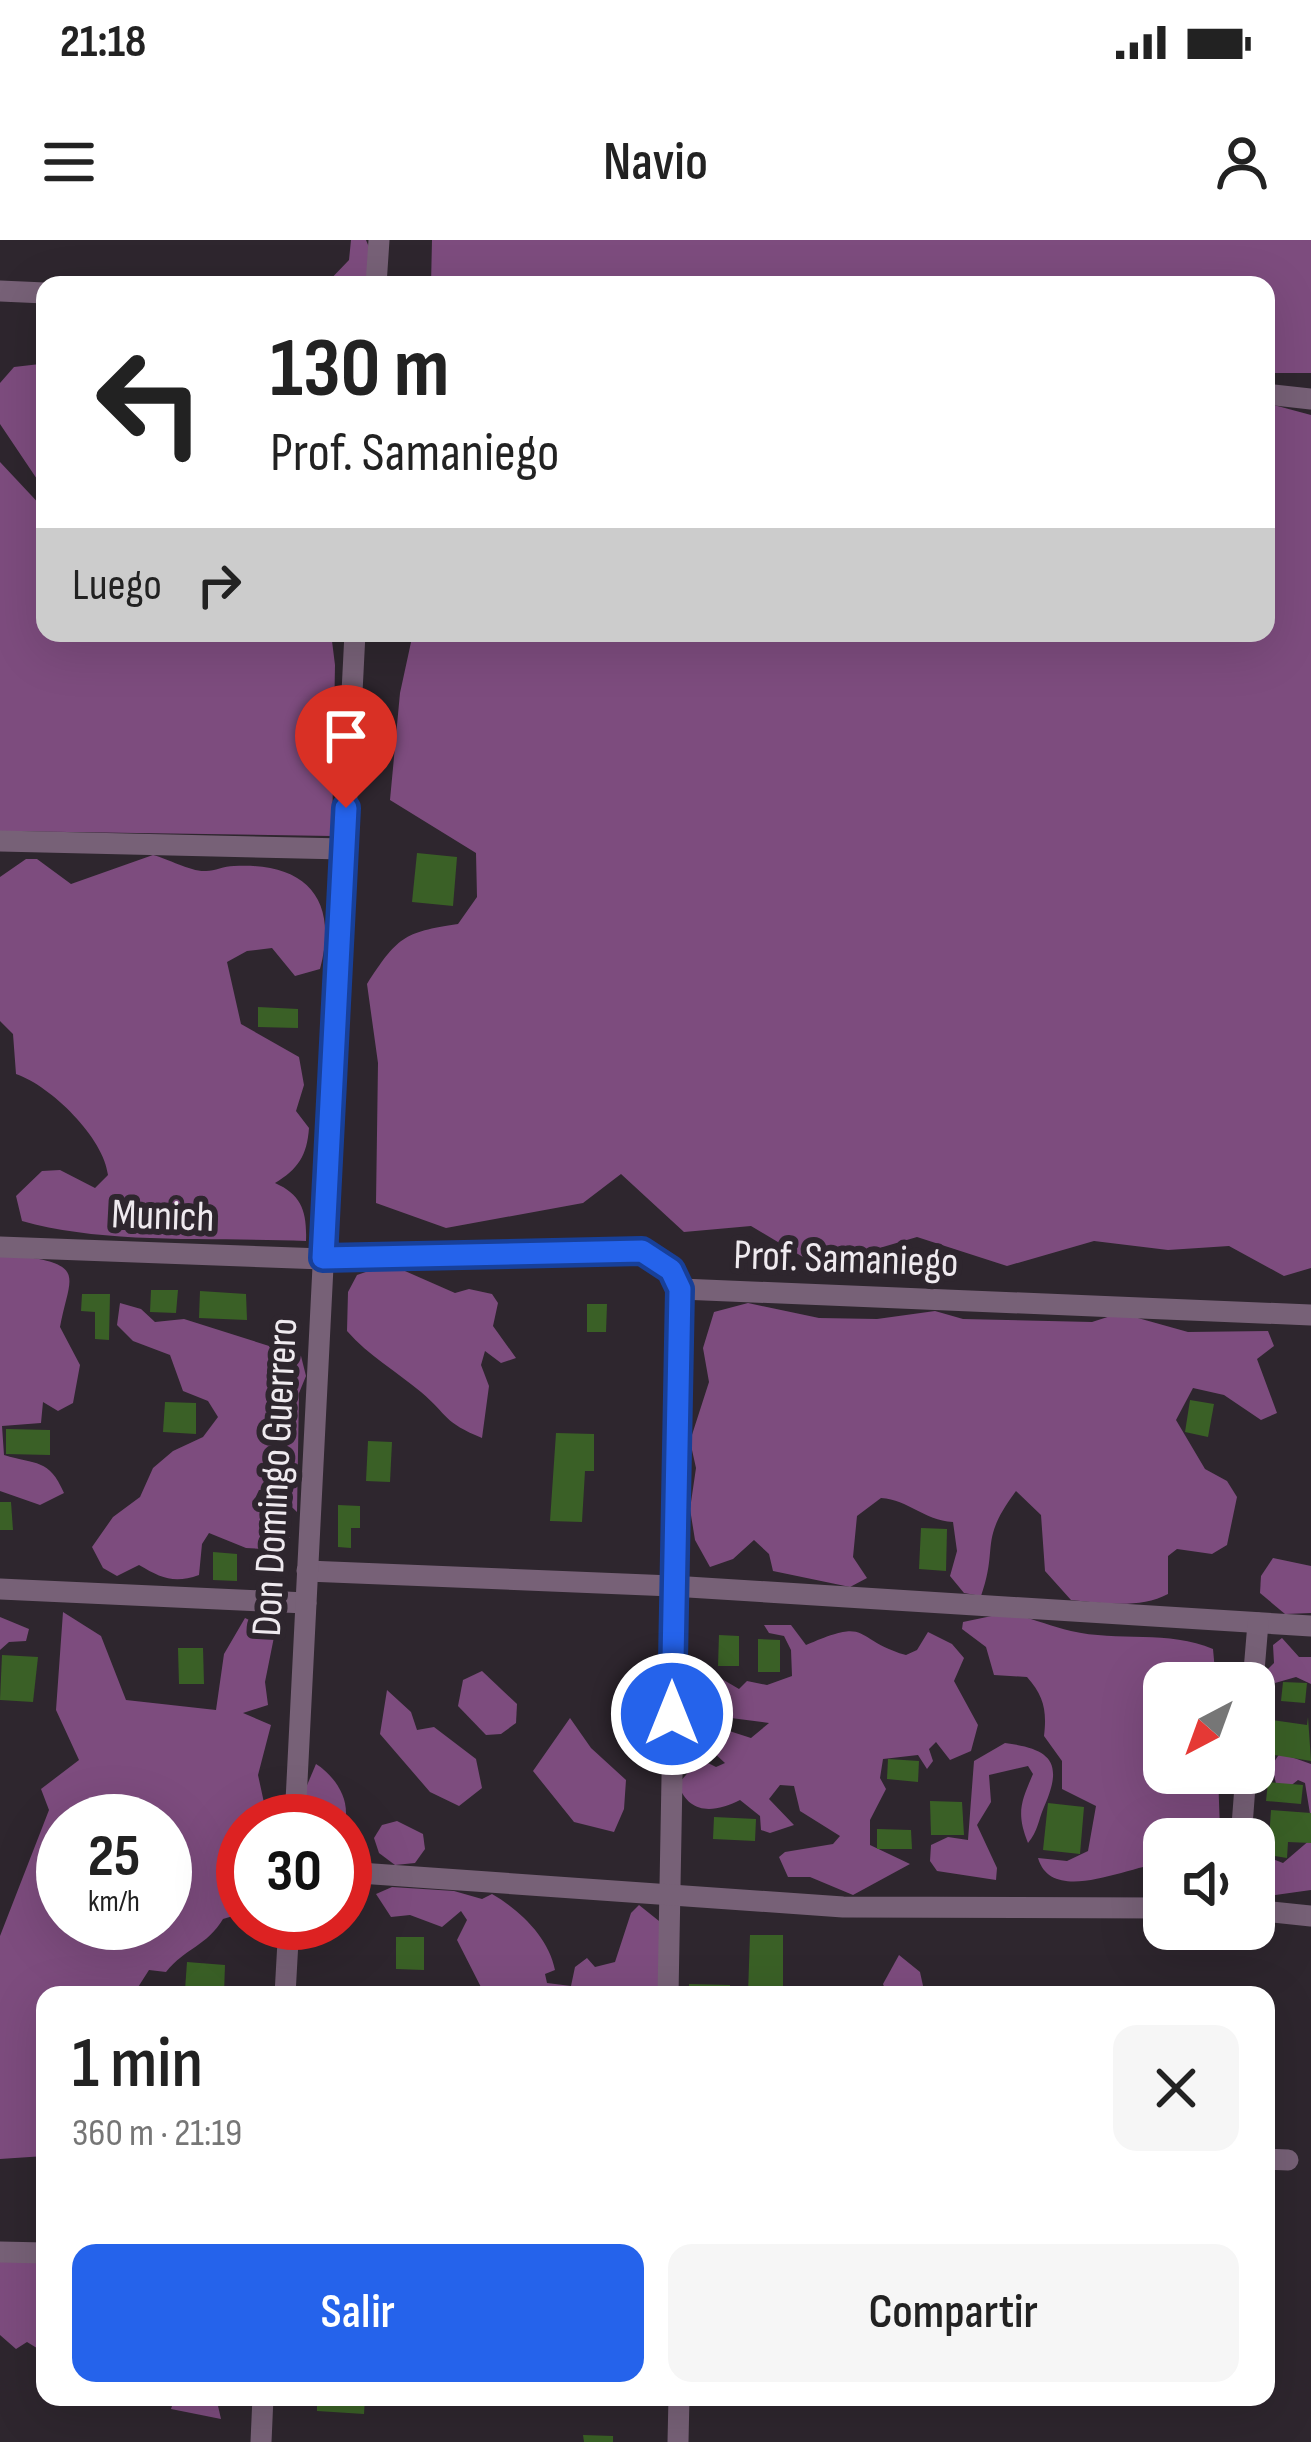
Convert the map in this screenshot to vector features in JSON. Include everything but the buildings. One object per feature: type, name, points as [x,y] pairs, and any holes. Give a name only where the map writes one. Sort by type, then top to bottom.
[{"type":"street","points":[[377,276],[379,240]]},
{"type":"street","points":[[0,291],[36,293]]},
{"type":"street","points":[[1275,395],[1311,398]]},
{"type":"street","name":"Don Domingo Guerrero","points":[[296,1794],[356,642]]},
{"type":"street","points":[[0,841],[344,849]]},
{"type":"street","name":"Munich","points":[[0,1246],[323,1258]]},
{"type":"street","name":"Prof. Samaniego","points":[[323,1258],[642,1251],[671,1270],[680,1289],[1311,1315]]},
{"type":"street","points":[[668,1986],[680,1289]]},
{"type":"street","points":[[307,1570],[672,1586],[1311,1627]]},
{"type":"street","points":[[0,1589],[306,1603]]},
{"type":"street","points":[[1255,1662],[1258,1623]]},
{"type":"street","points":[[372,1874],[843,1907],[1143,1908]]},
{"type":"street","points":[[1275,1912],[1311,1916]]},
{"type":"street","points":[[286,1986],[288,1950]]},
{"type":"street","points":[[0,2252],[36,2253]]},
{"type":"street","points":[[260,2442],[262,2406]]},
{"type":"street","points":[[678,2442],[679,2406]]},
{"type":"shaded area","points":[[351,240],[366,240],[373,257],[368,276],[334,276],[349,260]]},
{"type":"shaded area","points":[[432,240],[1311,240],[1311,373],[1275,373],[1275,276],[431,276]]},
{"type":"shaded area","points":[[36,364],[36,478],[0,424],[0,383],[14,367]]},
{"type":"shaded area","points":[[1275,405],[1311,415],[1311,1268],[1284,1276],[1229,1246],[1168,1250],[1094,1241],[1007,1266],[917,1237],[818,1266],[751,1226],[684,1232],[621,1174],[583,1203],[446,1228],[376,1203],[378,1063],[367,984],[394,947],[413,934],[458,924],[477,897],[476,853],[390,800],[400,693],[411,642],[1275,642]]},
{"type":"shaded area","points":[[0,462],[36,500],[36,642],[332,642],[332,836],[0,831]]},
{"type":"shaded area","points":[[153,855],[200,871],[259,866],[280,871],[298,878],[320,905],[325,944],[320,969],[295,976],[272,948],[247,951],[227,962],[241,1024],[299,1057],[304,1085],[296,1111],[309,1128],[308,1138],[300,1161],[275,1183],[301,1206],[306,1241],[125,1237],[22,1221],[16,1196],[42,1171],[60,1170],[95,1188],[108,1175],[97,1145],[74,1115],[45,1090],[16,1074],[13,1034],[0,1021],[0,877],[26,859],[37,859],[71,884]]},
{"type":"shaded area","points":[[0,1257],[56,1264],[69,1276],[60,1327],[80,1365],[73,1403],[58,1411],[43,1402],[41,1423],[2,1426],[4,1455],[47,1468],[64,1493],[40,1505],[0,1491]]},
{"type":"shaded area","points":[[389,1264],[455,1293],[469,1289],[492,1294],[498,1303],[493,1326],[516,1358],[501,1363],[485,1351],[481,1365],[489,1386],[482,1438],[453,1423],[347,1331],[348,1292],[357,1275]]},
{"type":"shaded area","points":[[120,1303],[141,1309],[155,1322],[184,1319],[301,1356],[306,1376],[299,1393],[297,1512],[273,1489],[259,1490],[253,1503],[290,1537],[279,1550],[246,1548],[209,1533],[202,1544],[199,1575],[168,1578],[139,1565],[117,1576],[103,1568],[92,1547],[113,1517],[140,1497],[153,1468],[173,1451],[203,1437],[218,1417],[208,1401],[183,1391],[170,1355],[133,1341],[117,1325]]},
{"type":"shaded area","points":[[748,1303],[819,1318],[877,1319],[935,1311],[963,1319],[1092,1322],[1120,1313],[1188,1332],[1268,1331],[1274,1346],[1257,1359],[1277,1413],[1261,1420],[1224,1395],[1193,1388],[1176,1420],[1205,1469],[1227,1481],[1237,1497],[1227,1545],[1212,1554],[1177,1549],[1168,1556],[1168,1594],[1157,1599],[1121,1604],[1071,1600],[1045,1571],[1041,1515],[1016,1491],[993,1533],[981,1596],[964,1593],[950,1576],[957,1551],[953,1522],[881,1498],[857,1516],[853,1557],[867,1578],[850,1587],[773,1571],[769,1554],[754,1540],[733,1559],[710,1567],[695,1540],[690,1509],[696,1468],[690,1441],[709,1382],[703,1348],[714,1312]]},
{"type":"shaded area","points":[[1273,1558],[1311,1566],[1311,1613],[1285,1614],[1260,1593],[1261,1576]]},
{"type":"shaded area","points":[[63,1612],[101,1636],[126,1700],[216,1710],[224,1654],[245,1618],[275,1632],[265,1682],[268,1705],[243,1713],[271,1725],[258,1775],[262,1794],[216,1794],[216,1928],[192,1949],[192,1794],[43,1794],[41,1789],[79,1760],[56,1710]]},
{"type":"shaded area","points":[[1006,1613],[1089,1634],[1179,1640],[1213,1649],[1214,1662],[1143,1662],[1143,1794],[1219,1794],[1220,1818],[1143,1818],[1143,1867],[1075,1881],[1046,1872],[1038,1858],[1067,1861],[1088,1851],[1096,1806],[1062,1789],[1062,1761],[1044,1736],[1043,1704],[1033,1684],[1027,1677],[994,1675],[986,1647],[962,1629],[963,1622]]},
{"type":"shaded area","points":[[0,1617],[29,1629],[26,1641],[9,1642],[0,1650]]},
{"type":"shaded area","points":[[764,1625],[791,1625],[806,1645],[852,1631],[906,1655],[917,1650],[928,1632],[952,1644],[964,1658],[954,1681],[978,1725],[971,1751],[950,1760],[936,1742],[929,1749],[933,1761],[927,1769],[918,1755],[883,1759],[880,1778],[886,1789],[870,1820],[870,1845],[910,1864],[853,1895],[810,1877],[788,1877],[779,1857],[785,1852],[833,1844],[840,1836],[800,1811],[794,1786],[780,1785],[769,1799],[794,1825],[770,1833],[761,1830],[760,1816],[740,1800],[703,1808],[689,1801],[678,1784],[700,1759],[716,1767],[725,1763],[712,1751],[720,1728],[751,1738],[769,1723],[731,1718],[701,1703],[703,1674],[710,1672],[739,1689],[747,1681],[767,1685],[792,1676],[791,1650],[784,1636],[769,1633]]},
{"type":"shaded area","points":[[1282,1638],[1299,1657],[1311,1657],[1311,1684],[1296,1677],[1275,1683],[1273,1645]]},
{"type":"shaded area","points":[[482,1671],[517,1704],[516,1723],[501,1734],[486,1735],[458,1706],[463,1680]]},
{"type":"shaded area","points":[[387,1690],[411,1712],[417,1730],[434,1727],[476,1759],[482,1788],[459,1806],[430,1792],[380,1734]]},
{"type":"shaded area","points":[[570,1718],[591,1748],[626,1780],[624,1809],[614,1832],[574,1822],[533,1771]]},
{"type":"shaded area","points":[[1005,1743],[1043,1754],[1053,1769],[1034,1834],[1028,1843],[1021,1815],[1033,1774],[1028,1766],[989,1775],[991,1802],[977,1825],[997,1868],[996,1880],[937,1871],[930,1861],[931,1845],[948,1837],[968,1840],[974,1761]]},
{"type":"shaded area","points":[[1280,1753],[1311,1764],[1311,1820],[1305,1783],[1276,1784],[1275,1760]]},
{"type":"shaded area","points":[[316,1764],[342,1794],[305,1794]]},
{"type":"shaded area","points":[[397,1821],[423,1834],[425,1849],[415,1863],[395,1865],[379,1853],[374,1838],[382,1825]]},
{"type":"shaded area","points":[[1311,1839],[1311,1890],[1275,1895],[1275,1860],[1283,1863]]},
{"type":"shaded area","points":[[36,1843],[36,1950],[190,1950],[166,1972],[149,1970],[139,1986],[36,1986],[36,2157],[0,2159],[0,1936]]},
{"type":"shaded area","points":[[392,1887],[454,1891],[482,1899],[492,1894],[523,1917],[547,1947],[555,1970],[545,1974],[547,1983],[571,1986],[480,1986],[457,1940],[467,1920],[461,1911],[442,1927],[410,1915],[391,1917],[376,1894]]},
{"type":"shaded area","points":[[639,1905],[659,1921],[659,1986],[571,1986],[575,1967],[587,1958],[595,1967],[615,1962],[631,1913]]},
{"type":"shaded area","points":[[899,1955],[920,1972],[923,1986],[884,1986]]},
{"type":"shaded area","points":[[0,2258],[36,2258],[36,2348],[27,2342],[16,2349],[0,2335]]},
{"type":"shaded area","points":[[218,2406],[221,2419],[171,2409]]},
{"type":"route","points":[[346,808],[323,1258],[642,1251],[671,1270],[680,1289],[672,1714]]}]
